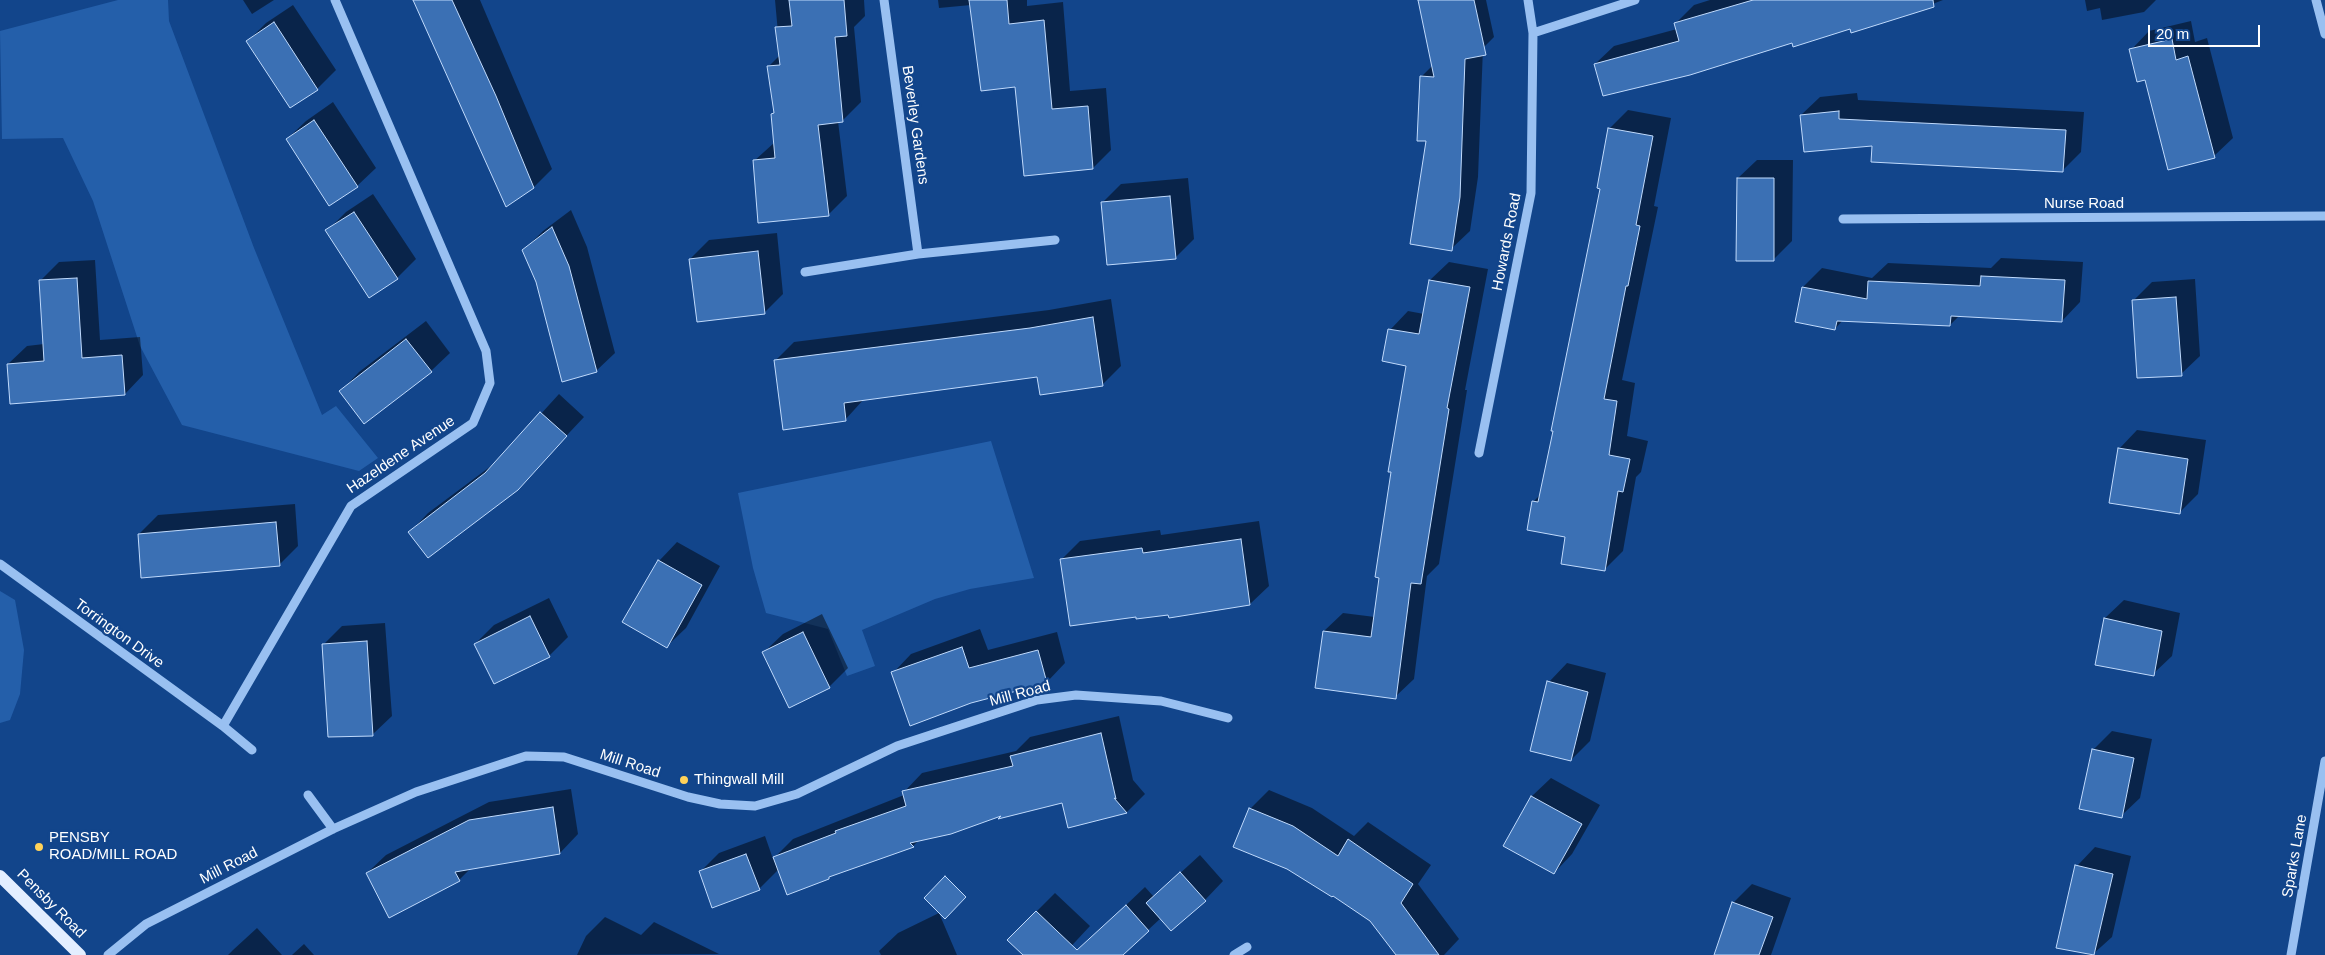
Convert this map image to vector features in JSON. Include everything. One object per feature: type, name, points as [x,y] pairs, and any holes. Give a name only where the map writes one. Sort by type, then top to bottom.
[{"type":"main road","name":"Pensby Road","points":[[0,876],[80,955]]},
{"type":"street","name":"Hazeldene Avenue","points":[[222,726],[351,506],[472,423],[490,383],[486,351],[335,0]]},
{"type":"street","name":"Beverley Gardens","points":[[884,0],[918,254]]},
{"type":"street","name":"Howards Road","points":[[1479,452],[1531,193],[1533,33],[1528,0]]},
{"type":"street","points":[[1533,33],[1635,0]]},
{"type":"street","points":[[2316,0],[2325,34]]},
{"type":"street","name":"Nurse Road","points":[[1842,219],[2325,216]]},
{"type":"street","points":[[805,272],[918,254],[1055,240]]},
{"type":"street","name":"Torrington Drive","points":[[0,564],[252,750]]},
{"type":"street","name":"Mill Road","points":[[108,955],[146,924],[333,829],[416,792],[526,756],[564,757],[688,797],[720,804],[756,806],[797,794],[898,746],[1037,700],[1076,695],[1161,701],[1228,718]]},
{"type":"street","name":"Sparks Lane","points":[[2292,955],[2325,761]]},
{"type":"street","points":[[308,796],[333,829]]},
{"type":"street","points":[[1234,955],[1247,947]]},
{"type":"shaded area","points":[[118,0],[168,0],[169,21],[254,248],[322,415],[336,406],[378,458],[359,471],[182,425],[140,346],[93,201],[63,138],[2,139],[0,31]]},
{"type":"shaded area","points":[[991,441],[1034,578],[970,589],[935,599],[862,630],[875,666],[847,676],[828,629],[766,613],[753,568],[738,493]]},
{"type":"shaded area","points":[[0,591],[15,600],[24,650],[20,694],[10,720],[0,723]]},
{"type":"building","points":[[413,0],[452,0],[496,96],[534,188],[506,207]]},
{"type":"building","points":[[789,0],[844,0],[847,36],[835,37],[843,122],[818,125],[829,216],[758,223],[753,160],[775,158],[771,114],[774,113],[767,66],[780,65],[775,27],[792,26]]},
{"type":"building","points":[[969,0],[1007,0],[1009,24],[1044,20],[1052,109],[1088,106],[1093,169],[1024,176],[1015,87],[981,91]]},
{"type":"building","points":[[1418,0],[1474,0],[1486,55],[1465,59],[1460,197],[1452,251],[1410,244],[1426,141],[1417,141],[1420,76],[1434,77]]},
{"type":"building","points":[[1753,0],[1933,0],[1934,7],[1851,33],[1850,29],[1793,47],[1792,43],[1690,75],[1603,96],[1594,64],[1679,41],[1674,23]]},
{"type":"building","points":[[274,22],[318,90],[290,108],[246,41]]},
{"type":"building","points":[[2172,39],[2176,60],[2188,56],[2215,158],[2168,170],[2145,80],[2137,82],[2129,49]]},
{"type":"building","points":[[1839,111],[1839,119],[2066,130],[2063,172],[1871,162],[1872,146],[1804,152],[1800,115]]},
{"type":"building","points":[[314,120],[358,187],[329,206],[286,139]]},
{"type":"building","points":[[1608,128],[1653,136],[1636,225],[1640,226],[1604,399],[1617,401],[1609,455],[1630,459],[1623,492],[1618,491],[1605,571],[1561,564],[1565,537],[1527,530],[1532,501],[1538,502],[1553,431],[1551,431],[1600,189],[1597,188]]},
{"type":"building","points":[[1737,178],[1774,178],[1774,261],[1736,261]]},
{"type":"building","points":[[1170,196],[1176,259],[1107,265],[1101,202]]},
{"type":"building","points":[[354,212],[398,279],[369,298],[325,230]]},
{"type":"building","points":[[552,227],[569,266],[597,372],[562,382],[536,282],[522,250]]},
{"type":"building","points":[[758,251],[765,314],[697,322],[689,259]]},
{"type":"building","points":[[1981,276],[2065,280],[2062,322],[1951,316],[1950,326],[1837,321],[1835,330],[1795,322],[1802,287],[1867,299],[1868,281],[1980,286]]},
{"type":"building","points":[[77,278],[82,358],[122,355],[125,395],[10,404],[7,364],[44,361],[39,280]]},
{"type":"building","points":[[1429,280],[1470,287],[1447,408],[1449,409],[1421,584],[1411,583],[1396,699],[1315,688],[1323,631],[1371,637],[1379,578],[1375,577],[1391,472],[1388,472],[1406,366],[1382,361],[1388,329],[1419,334]]},
{"type":"building","points":[[2176,297],[2182,376],[2137,378],[2132,300]]},
{"type":"building","points":[[1093,317],[1103,386],[1040,395],[1037,377],[844,403],[846,421],[783,430],[774,360],[1030,328]]},
{"type":"building","points":[[406,339],[432,372],[364,424],[339,391]]},
{"type":"building","points":[[540,412],[567,436],[518,490],[428,558],[408,532],[485,473]]},
{"type":"building","points":[[2118,448],[2188,459],[2180,514],[2109,503]]},
{"type":"building","points":[[276,522],[280,566],[141,578],[138,534]]},
{"type":"building","points":[[1241,539],[1250,605],[1169,618],[1168,615],[1136,619],[1136,617],[1070,626],[1060,559],[1142,548],[1143,553]]},
{"type":"building","points":[[658,560],[702,585],[667,648],[622,622]]},
{"type":"building","points":[[530,616],[550,657],[494,684],[474,644]]},
{"type":"building","points":[[2104,618],[2162,631],[2154,676],[2095,665]]},
{"type":"building","points":[[803,632],[830,688],[789,708],[762,652]]},
{"type":"building","points":[[367,641],[373,736],[328,737],[322,644]]},
{"type":"building","points":[[962,647],[969,668],[1038,650],[1047,683],[971,703],[910,726],[891,672]]},
{"type":"building","points":[[1547,681],[1588,692],[1571,761],[1530,751]]},
{"type":"building","points":[[1101,733],[1116,799],[1114,798],[1127,813],[1068,828],[1062,803],[998,819],[1001,816],[951,834],[910,843],[914,847],[829,877],[829,879],[787,895],[773,857],[836,833],[835,831],[906,806],[902,791],[1013,766],[1010,756]]},
{"type":"building","points":[[2092,749],[2134,758],[2122,818],[2079,809]]},
{"type":"building","points":[[1531,796],[1582,824],[1554,874],[1503,846]]},
{"type":"building","points":[[553,807],[560,854],[455,872],[460,881],[389,918],[366,873],[469,820]]},
{"type":"building","points":[[1249,808],[1293,826],[1338,856],[1348,839],[1413,884],[1401,903],[1439,955],[1396,955],[1370,921],[1333,896],[1287,869],[1233,847]]},
{"type":"building","points":[[746,854],[760,890],[712,908],[699,871]]},
{"type":"building","points":[[2075,865],[2113,874],[2094,955],[2056,948]]},
{"type":"building","points":[[1180,872],[1206,901],[1171,931],[1146,903]]},
{"type":"building","points":[[945,876],[966,897],[945,919],[924,898]]},
{"type":"building","points":[[1732,902],[1773,917],[1759,955],[1714,955]]},
{"type":"building","points":[[1126,905],[1149,931],[1123,955],[1023,955],[1007,940],[1036,911],[1077,950]]},
{"type":"place","name":"Thingwall Mill","points":[[684,780]]},
{"type":"place","name":"PENSBY ROAD/MILL ROAD","points":[[39,847]]}]
